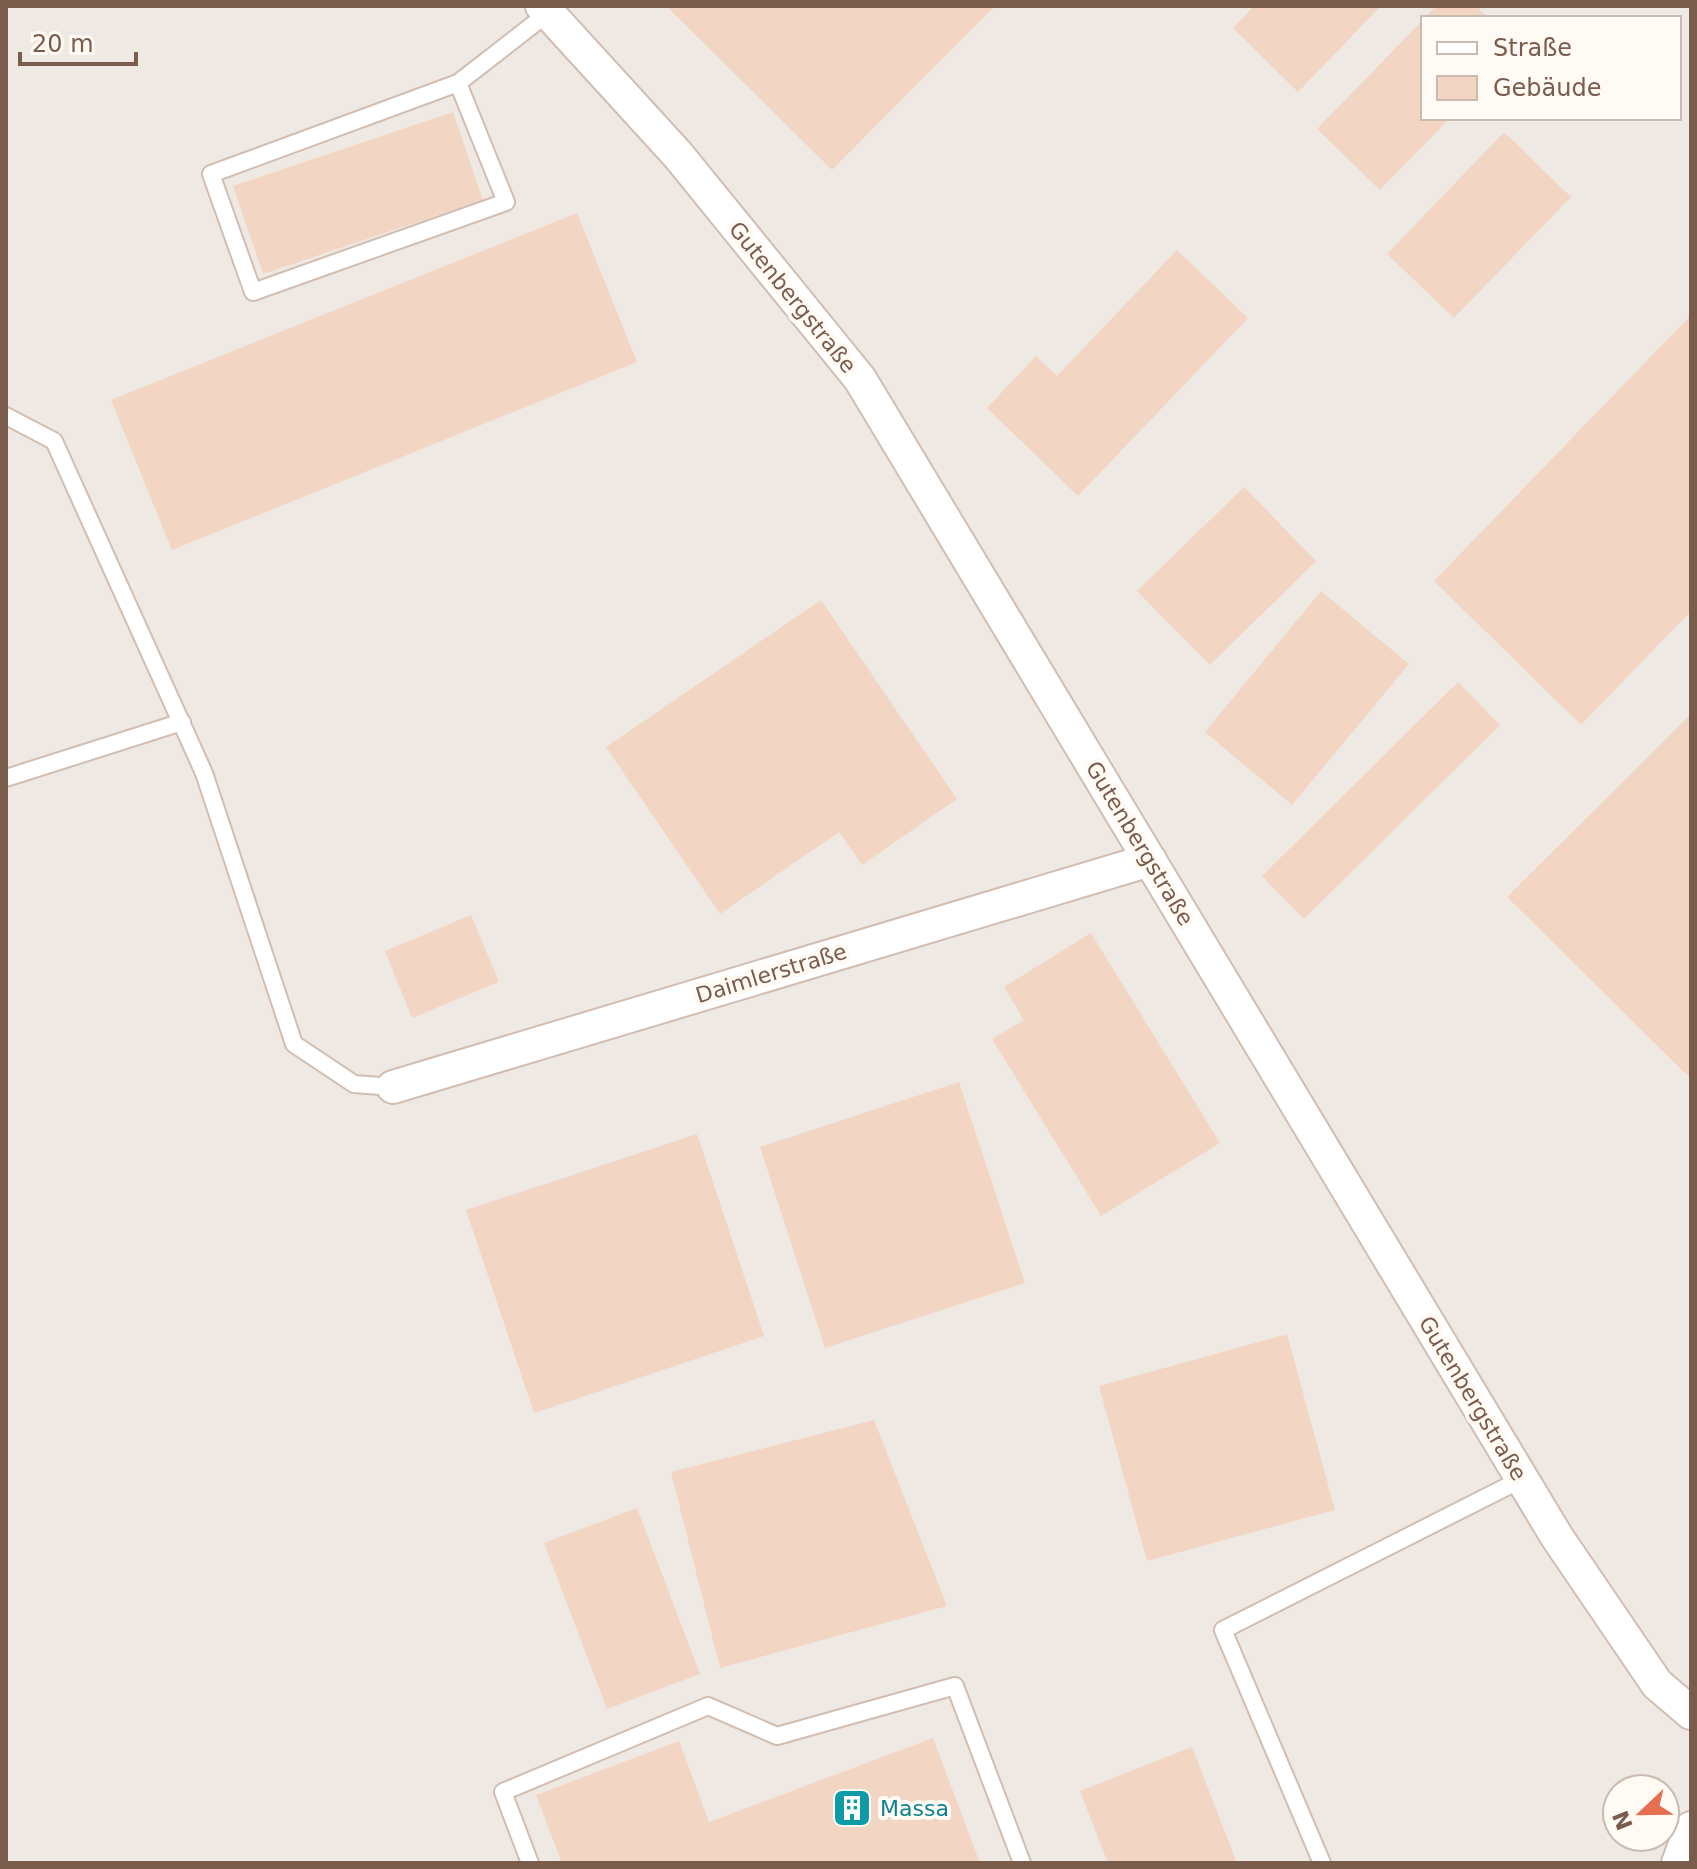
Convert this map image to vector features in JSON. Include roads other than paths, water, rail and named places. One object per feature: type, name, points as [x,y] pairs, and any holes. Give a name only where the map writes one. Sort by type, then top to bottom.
[{"type":"street","name":"Gutenbergstraße","points":[[545,9],[678,155],[860,379],[1557,1537],[1657,1684],[1691,1713]]},
{"type":"street","name":"Daimlerstraße","points":[[393,1087],[1150,860]]},
{"type":"street","points":[[1678,1863],[1691,1828]]},
{"type":"lane","points":[[458,83],[506,202],[253,292],[211,174],[458,83],[545,9]]},
{"type":"lane","points":[[6,416],[54,441],[204,773],[294,1044],[354,1084],[393,1087]]},
{"type":"lane","points":[[6,778],[182,722]]},
{"type":"lane","points":[[1322,1863],[1223,1630],[1522,1479]]},
{"type":"lane","points":[[530,1863],[503,1792],[708,1706],[777,1736],[955,1686],[1022,1863]]},
{"type":"place","name":"Massa","points":[[852,1808]]}]
